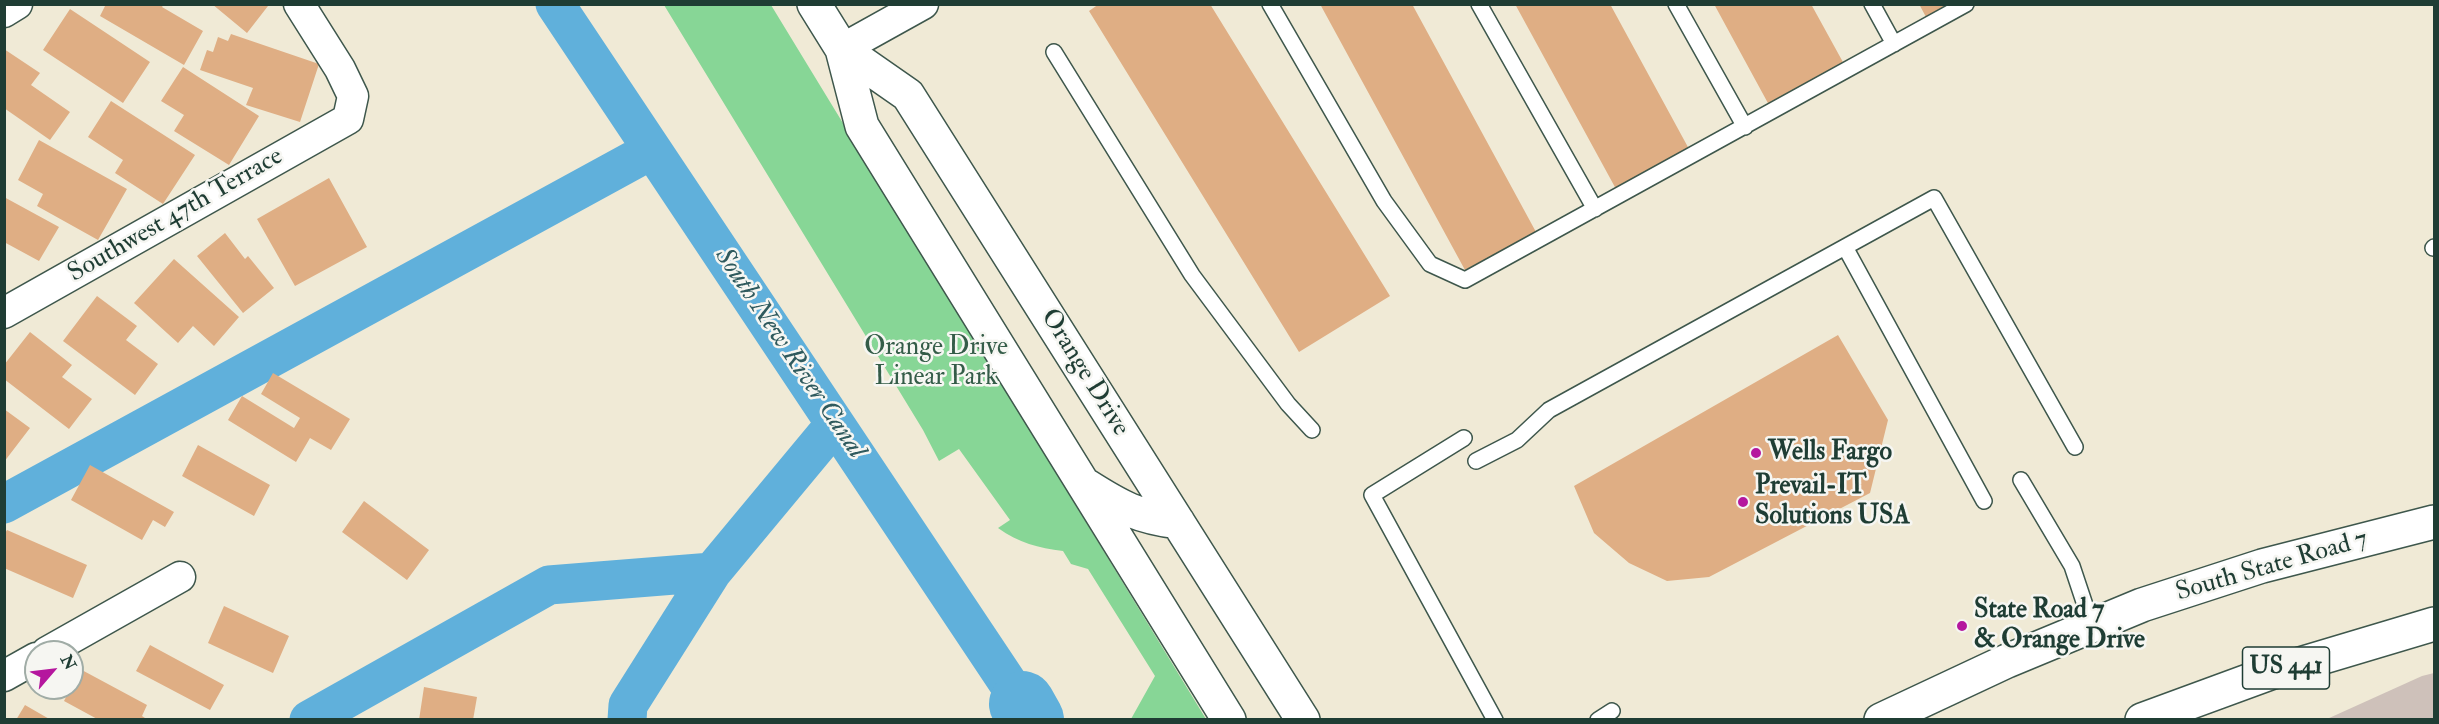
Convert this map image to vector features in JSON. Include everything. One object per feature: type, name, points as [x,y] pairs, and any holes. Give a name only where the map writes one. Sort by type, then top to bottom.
[{"type":"street","points":[[4,12],[17,4]]},
{"type":"street","name":"Southwest 47th Terrace","points":[[4,313],[348,119],[353,96],[340,69],[299,4]]},
{"type":"street","name":"Orange Drive","points":[[814,4],[842,50],[862,126],[1230,720]]},
{"type":"street","points":[[842,50],[923,4]]},
{"type":"street","name":"Orange Drive","points":[[842,50],[908,94],[1303,720]]},
{"type":"street","points":[[1080,481],[1121,508],[1152,519],[1178,522]]},
{"type":"street","name":"South State Road 7","points":[[1881,720],[2007,661],[2142,605],[2262,566],[2434,522]]},
{"type":"street","points":[[68,640],[180,577]]},
{"type":"street","name":"US 441","points":[[2142,720],[2270,673],[2429,624]]},
{"type":"street","points":[[4,676],[24,665]]},
{"type":"lane","points":[[1270,4],[1384,201],[1430,264],[1465,280],[1966,4]]},
{"type":"lane","points":[[1479,4],[1595,209]]},
{"type":"lane","points":[[1676,4],[1745,127]]},
{"type":"lane","points":[[1872,4],[1894,44]]},
{"type":"lane","points":[[1054,52],[1192,275],[1288,404],[1312,430]]},
{"type":"lane","points":[[1476,460],[1517,440],[1549,410],[1935,198],[2075,447]]},
{"type":"lane","points":[[1845,247],[1984,501]]},
{"type":"lane","points":[[1464,438],[1372,495],[1495,720]]},
{"type":"lane","points":[[2021,480],[2072,566],[2092,626]]},
{"type":"lane","points":[[1598,720],[1612,711]]},
{"type":"shaded area","points":[[2434,673],[2434,719],[2327,719],[2422,676]]},
{"type":"green space","name":"Orange Drive Linear Park","points":[[664,5],[771,5],[1206,719],[1131,719],[1155,676],[1088,569],[1071,564],[1063,551],[1029,544],[998,528],[1010,520],[959,449],[939,461],[923,430]]},
{"type":"building","points":[[106,4],[164,4],[162,7],[203,31],[184,65],[100,16]]},
{"type":"building","points":[[212,4],[267,4],[268,6],[247,33]]},
{"type":"building","points":[[1099,4],[1210,4],[1390,296],[1299,352],[1089,11]]},
{"type":"building","points":[[1320,4],[1412,4],[1536,232],[1465,270]]},
{"type":"building","points":[[1515,4],[1610,4],[1689,149],[1616,189]]},
{"type":"building","points":[[1714,4],[1811,4],[1844,64],[1769,105]]},
{"type":"building","points":[[1919,4],[1948,4],[1926,17]]},
{"type":"building","points":[[70,9],[150,62],[123,103],[43,50]]},
{"type":"building","points":[[231,34],[319,64],[300,122],[246,105],[253,88],[200,70],[207,50],[213,52],[218,37],[228,41]]},
{"type":"building","points":[[4,49],[40,73],[31,85],[70,112],[50,140],[4,108]]},
{"type":"building","points":[[183,67],[259,116],[229,165],[174,131],[184,115],[161,101]]},
{"type":"building","points":[[111,101],[195,155],[163,204],[115,173],[123,160],[88,137]]},
{"type":"building","points":[[39,140],[127,189],[98,240],[37,206],[43,194],[18,180]]},
{"type":"building","points":[[329,178],[367,247],[295,286],[257,219]]},
{"type":"building","points":[[4,197],[59,227],[39,261],[4,242]]},
{"type":"building","points":[[225,233],[245,259],[248,256],[274,288],[243,313],[197,256]]},
{"type":"building","points":[[174,259],[239,317],[214,346],[193,326],[178,343],[134,303]]},
{"type":"building","points":[[97,296],[137,326],[126,340],[158,364],[135,395],[63,341]]},
{"type":"building","points":[[30,332],[72,365],[62,377],[92,399],[69,429],[4,379],[4,365]]},
{"type":"building","name":"Wells Fargo","points":[[1838,335],[1888,420],[1870,493],[1709,577],[1667,581],[1629,563],[1594,533],[1574,486]]},
{"type":"building","points":[[273,373],[350,419],[331,450],[310,438],[296,462],[228,420],[242,396],[294,428],[300,418],[261,394]]},
{"type":"building","points":[[4,409],[30,428],[4,462]]},
{"type":"building","points":[[198,445],[270,485],[254,516],[182,476]]},
{"type":"building","points":[[90,465],[174,512],[165,527],[153,520],[142,540],[71,500]]},
{"type":"building","points":[[364,501],[429,550],[407,580],[342,532]]},
{"type":"building","points":[[7,530],[87,565],[73,598],[4,568],[4,535]]},
{"type":"building","points":[[224,606],[289,636],[273,673],[208,643]]},
{"type":"building","points":[[150,645],[224,685],[210,710],[136,671]]},
{"type":"building","points":[[84,671],[147,705],[142,716],[148,720],[99,720],[64,701],[84,700]]},
{"type":"building","points":[[424,687],[477,697],[473,720],[419,720]]},
{"type":"building","points":[[25,705],[51,720],[16,720]]},
{"type":"waterway","name":"South New River Canal","points":[[555,4],[1022,704]]},
{"type":"waterway","points":[[4,504],[652,150]]},
{"type":"waterway","points":[[309,720],[549,585],[712,572],[835,424]]},
{"type":"waterway","points":[[627,720],[628,705],[712,572]]},
{"type":"waterway","points":[[1022,704],[1031,720]]},
{"type":"place","name":"Wells Fargo","points":[[1756,453]]},
{"type":"place","name":"Prevail-IT Solutions USA","points":[[1743,502]]},
{"type":"place","name":"State Road 7 & Orange Drive","points":[[1962,626]]}]
